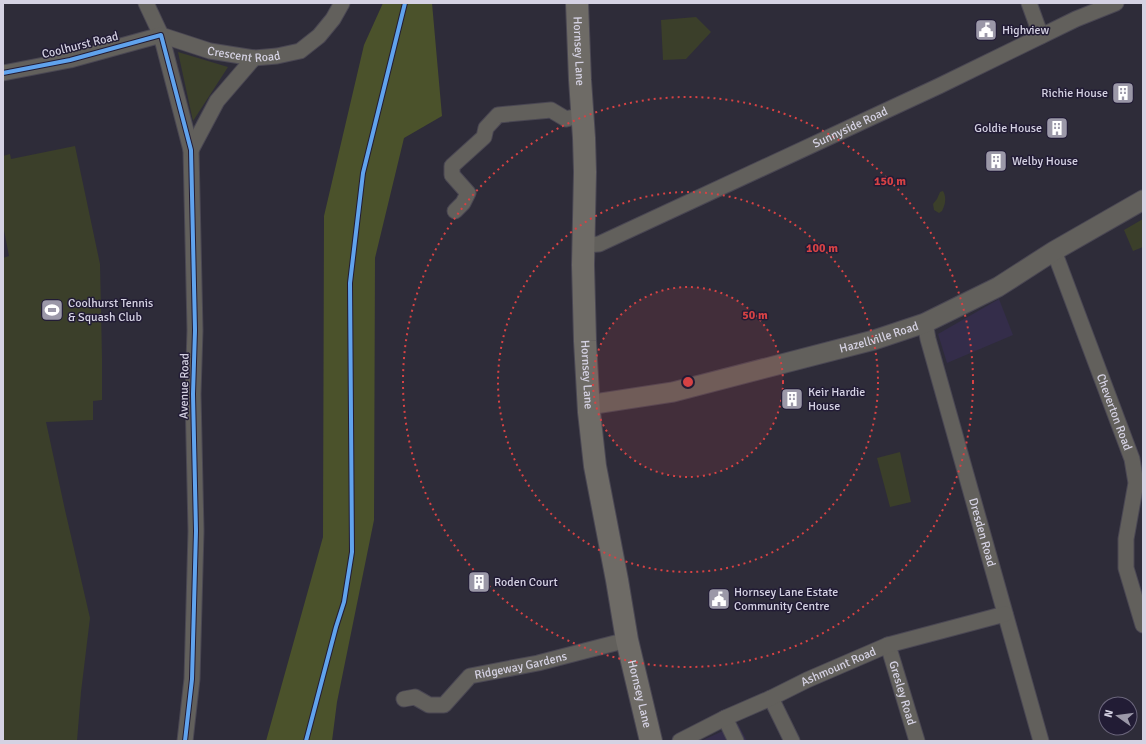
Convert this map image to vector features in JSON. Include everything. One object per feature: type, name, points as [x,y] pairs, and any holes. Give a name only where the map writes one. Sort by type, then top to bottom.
[{"type":"main road","name":"Hornsey Lane","points":[[578,3],[585,172],[585,341],[588,405],[595,466],[627,640],[650,741]]},
{"type":"street","points":[[146,3],[161,35]]},
{"type":"street","name":"Crescent Road","points":[[161,35],[210,51],[254,58],[278,56],[300,51],[318,36],[334,19],[342,3]]},
{"type":"street","points":[[1029,3],[1041,36]]},
{"type":"street","name":"Sunnyside Road","points":[[584,245],[599,244],[939,86],[1041,36],[1116,3]]},
{"type":"street","name":"Coolhurst Road","points":[[3,73],[70,60],[161,35]]},
{"type":"street","name":"Avenue Road","points":[[161,35],[191,150],[195,330],[193,394],[196,531],[192,680],[185,741]]},
{"type":"street","name":"Avenue Road","points":[[191,150],[217,101],[254,58]]},
{"type":"street","points":[[455,211],[463,203],[468,193],[452,175],[452,166],[484,137],[486,128],[498,115],[551,110],[566,119],[582,115]]},
{"type":"street","name":"Hazellville Road","points":[[588,405],[673,392],[874,340],[924,324],[998,287],[1054,251],[1143,200]]},
{"type":"street","name":"Cheverton Road","points":[[1054,251],[1132,459],[1136,483],[1126,539],[1126,568],[1143,626]]},
{"type":"street","name":"Dresden Road","points":[[924,324],[1041,741]]},
{"type":"street","name":"Ashmount Road","points":[[680,741],[807,680],[888,645],[1005,614]]},
{"type":"street","name":"Ridgeway Gardens","points":[[404,698],[415,697],[429,705],[444,705],[470,676],[538,663],[627,640]]},
{"type":"street","name":"Gresley Road","points":[[888,645],[917,741]]},
{"type":"street","points":[[771,698],[792,741]]},
{"type":"street","points":[[726,718],[736,741]]},
{"type":"shaded area","points":[[999,299],[1013,335],[947,363],[938,334]]},
{"type":"shaded area","points":[[738,724],[747,741],[701,741]]},
{"type":"green space","points":[[383,3],[432,3],[442,116],[404,138],[375,258],[374,520],[337,702],[332,741],[266,741],[323,537],[324,216],[364,45]]},
{"type":"green space","points":[[696,17],[711,32],[686,59],[663,60],[661,20]]},
{"type":"green space","points":[[178,52],[228,67],[193,121]]},
{"type":"green space","points":[[75,146],[100,264],[102,400],[93,401],[93,420],[46,422],[90,618],[77,741],[3,741],[3,258],[9,256],[3,225],[3,156],[10,154],[11,159]]},
{"type":"green space","points":[[943,191],[945,196],[945,204],[942,211],[939,213],[934,210],[933,204],[940,192]]},
{"type":"green space","points":[[1143,219],[1143,247],[1133,251],[1124,230]]},
{"type":"green space","points":[[900,452],[911,502],[890,507],[877,458]]},
{"type":"cycle path","points":[[306,741],[344,602],[352,552],[350,283],[363,173],[405,3]]},
{"type":"cycle path","points":[[3,73],[70,60],[161,35],[191,150],[195,330],[193,394],[196,531],[192,679],[185,741]]},
{"type":"place","name":"Highview","points":[[986,30]]},
{"type":"place","name":"Richie House","points":[[1123,93]]},
{"type":"place","name":"Goldie House","points":[[1057,128]]},
{"type":"place","name":"Welby House","points":[[996,161]]},
{"type":"place","name":"Coolhurst Tennis & Squash Club","points":[[52,310]]},
{"type":"place","name":"Keir Hardie House","points":[[792,399]]},
{"type":"place","name":"Roden Court","points":[[479,582]]},
{"type":"place","name":"Hornsey Lane Estate Community Centre","points":[[719,599]]}]
